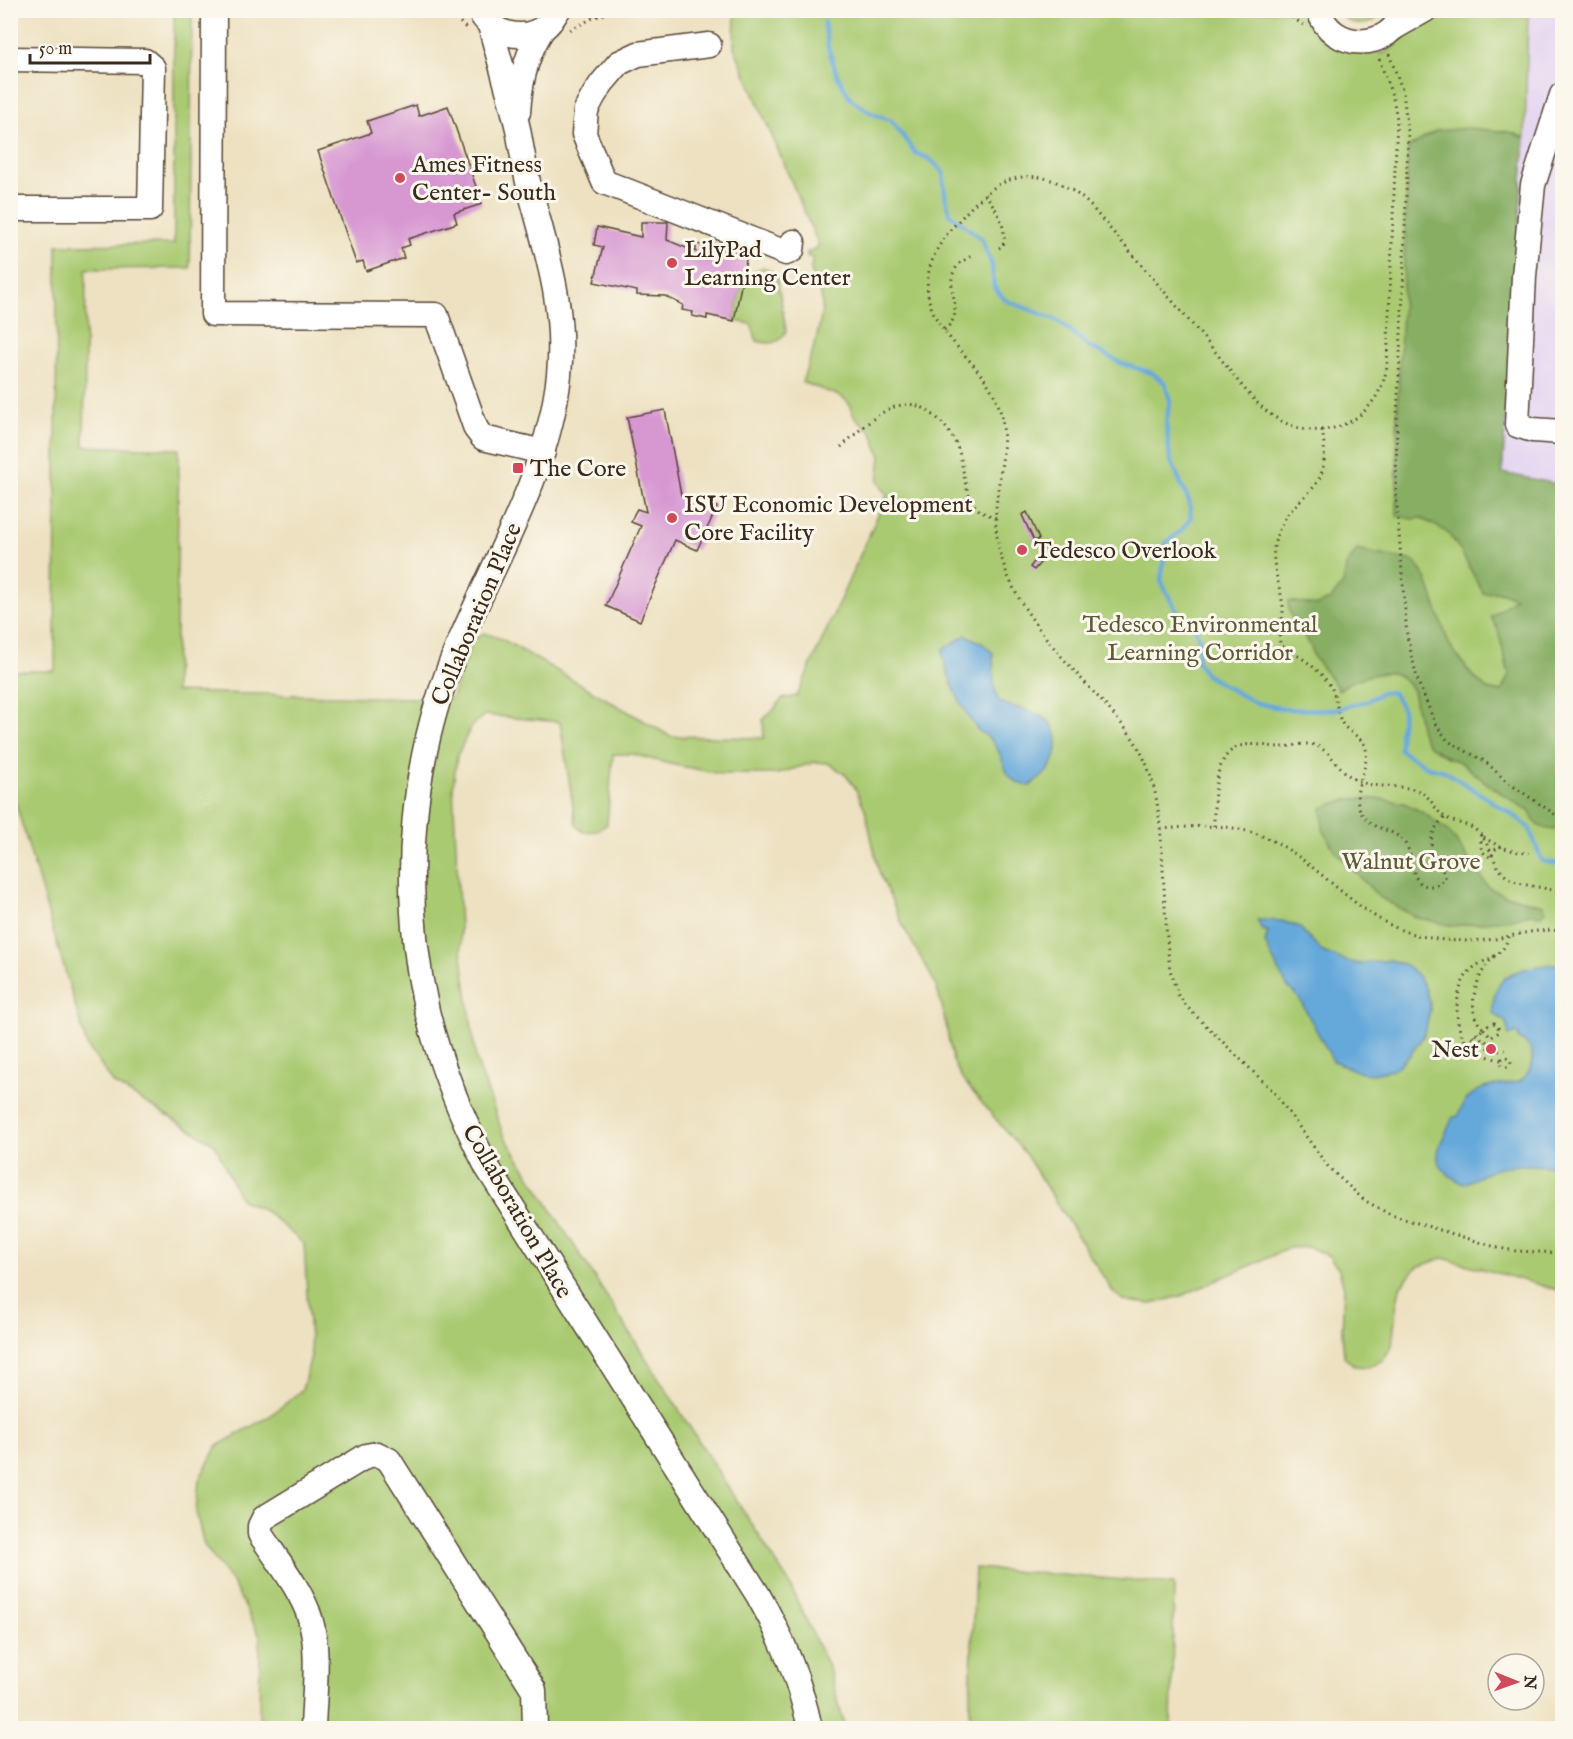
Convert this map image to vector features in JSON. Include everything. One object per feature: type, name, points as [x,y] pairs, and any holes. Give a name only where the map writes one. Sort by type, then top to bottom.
[{"type":"street","points":[[214,10],[213,314],[436,315],[476,429],[483,438],[543,452]]},
{"type":"street","points":[[1318,12],[1330,30],[1346,40],[1359,43],[1432,15]]},
{"type":"street","points":[[479,18],[497,30],[516,36],[528,35],[564,20]]},
{"type":"street","name":"Collaboration Place","points":[[479,18],[517,127],[528,182],[554,278],[560,334],[560,360],[557,394],[543,452],[527,496],[451,662],[432,719],[424,754],[415,830],[413,901],[427,1011],[454,1095],[472,1139],[487,1167],[758,1594],[773,1621],[796,1675],[810,1728]]},
{"type":"street","name":"Collaboration Place","points":[[517,127],[522,77],[536,38],[564,20]]},
{"type":"street","points":[[709,45],[638,54],[618,63],[602,83],[586,110],[584,134],[604,182],[786,253],[792,250],[793,242]]},
{"type":"street","points":[[10,59],[145,61],[153,68],[150,208],[10,209]]},
{"type":"street","points":[[1563,95],[1533,185],[1524,276],[1517,425],[1533,430],[1563,432]]},
{"type":"street","points":[[313,1728],[315,1662],[314,1635],[310,1617],[303,1601],[260,1534],[260,1526],[264,1518],[366,1456],[377,1454],[389,1460],[534,1690],[535,1728]]},
{"type":"path","points":[[447,10],[479,18]]},
{"type":"path","points":[[564,20],[590,10]]},
{"type":"path","points":[[564,20],[616,10]]},
{"type":"path","points":[[1432,15],[1460,10]]},
{"type":"path","points":[[1389,33],[1393,98],[1397,119],[1387,369],[1382,385],[1366,410],[1349,422],[1322,430],[1299,429],[1264,410],[1089,204],[1068,186],[1055,181],[1029,177],[1017,178],[1000,184],[986,194],[974,204],[950,232],[933,257],[927,287],[931,309],[944,330],[986,380],[995,394],[1001,413],[1004,443],[996,499],[996,518],[1002,560],[1013,590],[1044,635],[1117,717],[1140,749],[1156,789],[1161,829],[1170,970],[1178,995],[1201,1022],[1273,1091],[1329,1168],[1364,1200],[1391,1215],[1499,1248],[1563,1253]]},
{"type":"path","points":[[1389,33],[1390,56],[1403,92],[1408,133],[1396,495],[1407,636],[1418,682],[1436,725],[1448,741],[1486,762],[1507,782],[1563,819]]},
{"type":"path","points":[[986,194],[1003,228],[1004,241],[1003,246],[999,248]]},
{"type":"path","points":[[944,330],[952,323],[955,313],[952,280],[954,272],[958,265],[971,256]]},
{"type":"path","points":[[841,447],[890,408],[907,404],[924,408],[943,424],[953,439],[967,488],[977,507],[981,512],[996,518]]},
{"type":"path","points":[[1322,430],[1325,460],[1319,481],[1286,518],[1275,541],[1274,567],[1283,609],[1279,639],[1285,650],[1305,660],[1329,684],[1342,724],[1363,742],[1366,758],[1358,786],[1357,799],[1364,817],[1368,823],[1403,840],[1407,846],[1413,871],[1420,884],[1439,885],[1445,877],[1445,872],[1433,858],[1431,849],[1435,829],[1445,818]]},
{"type":"path","points":[[1214,826],[1219,768],[1226,755],[1239,746],[1253,744],[1280,747],[1310,744],[1316,745],[1349,776],[1361,782],[1418,790],[1427,796],[1445,818],[1473,828],[1492,842],[1520,853],[1529,853]]},
{"type":"path","points":[[1161,829],[1214,826],[1249,831],[1270,839],[1297,857],[1366,912],[1406,932],[1424,937],[1457,941],[1544,930],[1563,931]]},
{"type":"path","points":[[1480,834],[1481,851],[1493,859]]},
{"type":"path","points":[[1480,834],[1504,874],[1518,883],[1546,887],[1563,895]]},
{"type":"path","points":[[1493,859],[1494,850],[1503,846]]},
{"type":"path","points":[[1466,1042],[1484,1029],[1488,1024],[1492,1023],[1497,1026],[1499,1032],[1492,1037],[1484,1029],[1479,1026],[1474,1001],[1480,973],[1504,947],[1510,935]]},
{"type":"path","points":[[1498,953],[1481,961],[1469,971],[1461,987],[1458,1017],[1459,1027],[1466,1042],[1476,1050],[1502,1060]]},
{"type":"path","points":[[1475,1035],[1491,1044]]},
{"type":"path","points":[[1475,1035],[1485,1047],[1505,1050]]},
{"type":"shaded area","points":[[1528,11],[1562,11],[1562,485],[1502,473],[1525,138]]},
{"type":"green space","name":"Tedesco Environmental Learning Corridor","points":[[174,11],[192,11],[190,268],[86,269],[84,446],[179,449],[175,692],[451,699],[473,640],[484,633],[502,639],[670,736],[764,738],[763,719],[782,699],[797,696],[887,495],[878,481],[881,457],[872,433],[854,416],[848,402],[842,397],[802,382],[822,312],[820,291],[811,272],[813,258],[807,256],[807,253],[819,246],[734,47],[735,11],[1306,11],[1313,19],[1382,54],[1392,49],[1395,41],[1437,11],[1528,11],[1525,138],[1502,473],[1562,485],[1562,1291],[1443,1258],[1417,1267],[1400,1287],[1392,1346],[1383,1360],[1368,1367],[1355,1366],[1344,1356],[1342,1332],[1344,1288],[1339,1270],[1329,1256],[1309,1247],[1290,1248],[1181,1296],[1151,1304],[1124,1301],[1113,1292],[1026,1155],[962,1079],[953,1061],[935,983],[904,928],[879,872],[865,809],[854,786],[845,774],[828,763],[815,762],[777,774],[721,774],[632,754],[613,754],[607,824],[597,831],[583,832],[576,825],[560,722],[484,715],[471,727],[457,756],[453,787],[461,949],[476,1059],[503,1134],[788,1581],[829,1669],[845,1728],[259,1728],[260,1636],[233,1584],[204,1545],[196,1512],[199,1480],[217,1446],[270,1416],[302,1390],[311,1356],[304,1244],[267,1212],[240,1199],[215,1144],[114,1084],[87,1046],[11,787],[11,671],[55,671],[57,245],[174,244]]},
{"type":"green space","points":[[1339,11],[1384,11],[1373,21],[1361,24],[1349,21]]},
{"type":"green space","points":[[1468,128],[1510,132],[1525,138],[1502,473],[1562,485],[1562,831],[1537,825],[1529,811],[1493,788],[1460,762],[1429,746],[1421,732],[1413,691],[1400,677],[1395,674],[1382,673],[1350,683],[1339,690],[1313,655],[1308,641],[1291,615],[1288,601],[1317,605],[1330,600],[1343,584],[1346,566],[1357,550],[1414,561],[1426,578],[1449,644],[1470,673],[1487,689],[1501,692],[1509,675],[1498,630],[1491,617],[1515,598],[1500,592],[1483,593],[1459,548],[1447,532],[1421,518],[1397,516],[1397,417],[1408,148],[1436,131]]},
{"type":"green space","points":[[763,267],[777,276],[786,331],[781,339],[770,343],[757,341],[751,324],[734,321],[744,272],[751,273]]},
{"type":"green space","name":"Walnut Grove","points":[[1348,799],[1382,799],[1404,803],[1424,813],[1450,833],[1489,888],[1505,895],[1543,905],[1546,911],[1541,915],[1530,914],[1512,919],[1453,926],[1415,917],[1379,897],[1334,850],[1323,829],[1322,808]]},
{"type":"green space","points":[[975,1568],[1174,1584],[1171,1728],[969,1728]]},
{"type":"water","points":[[966,635],[982,643],[993,653],[994,684],[999,702],[1038,714],[1048,721],[1055,731],[1057,750],[1053,762],[1046,773],[1030,786],[1020,783],[1008,774],[997,747],[977,729],[955,690],[946,668],[943,649]]},
{"type":"water","points":[[1257,920],[1282,921],[1299,927],[1323,952],[1346,961],[1359,964],[1390,960],[1406,965],[1424,985],[1430,1002],[1424,1035],[1410,1055],[1393,1070],[1372,1074],[1359,1072],[1333,1061],[1299,998],[1287,986],[1277,968],[1265,943],[1268,931],[1262,930]]},
{"type":"water","points":[[1562,964],[1562,1167],[1506,1166],[1463,1184],[1443,1169],[1439,1162],[1439,1146],[1453,1117],[1457,1117],[1472,1094],[1485,1088],[1521,1081],[1531,1065],[1532,1053],[1529,1047],[1518,1039],[1519,1035],[1516,1033],[1509,1036],[1506,1022],[1493,1013],[1497,989],[1509,975],[1529,968]]},
{"type":"building","name":"Ames Fitness Center- South","points":[[416,105],[419,116],[448,106],[482,204],[454,213],[457,223],[408,239],[410,245],[401,248],[404,258],[366,271],[363,261],[356,263],[318,151],[371,133],[367,121]]},
{"type":"building","name":"LilyPad Learning Center","points":[[641,222],[668,222],[667,240],[696,252],[696,244],[708,246],[708,243],[747,255],[734,321],[707,315],[707,319],[692,316],[693,312],[682,310],[683,305],[665,296],[637,295],[637,291],[594,282],[603,247],[594,245],[597,227],[641,237]]},
{"type":"building","name":"ISU Economic Development Core Facility","points":[[665,410],[681,495],[696,501],[697,498],[717,507],[697,550],[675,540],[640,621],[606,606],[641,526],[631,522],[634,514],[637,509],[646,512],[627,417]]},
{"type":"building","points":[[1027,512],[1039,539],[1034,541],[1022,515]]},
{"type":"building","points":[[1047,545],[1052,549],[1034,570],[1030,567]]},
{"type":"waterway","points":[[824,22],[828,47],[837,75],[851,99],[871,113],[892,121],[915,153],[930,159],[943,172],[945,195],[950,214],[981,238],[992,265],[994,287],[1005,300],[1057,320],[1087,345],[1123,364],[1152,373],[1165,383],[1170,401],[1166,423],[1170,459],[1189,501],[1191,518],[1182,530],[1166,543],[1161,581],[1183,620],[1195,627],[1200,642],[1197,661],[1206,675],[1253,702],[1284,709],[1333,710],[1367,701],[1381,693],[1393,692],[1403,710],[1400,750],[1428,767],[1445,771],[1519,819],[1529,828],[1542,861],[1562,863]]},
{"type":"place","name":"Ames Fitness Center- South","points":[[400,178]]},
{"type":"place","name":"LilyPad Learning Center","points":[[672,263]]},
{"type":"place","name":"The Core","points":[[518,468]]},
{"type":"place","name":"ISU Economic Development Core Facility","points":[[672,518]]},
{"type":"place","name":"Tedesco Overlook","points":[[1022,550]]},
{"type":"place","name":"Nest","points":[[1491,1049]]}]
